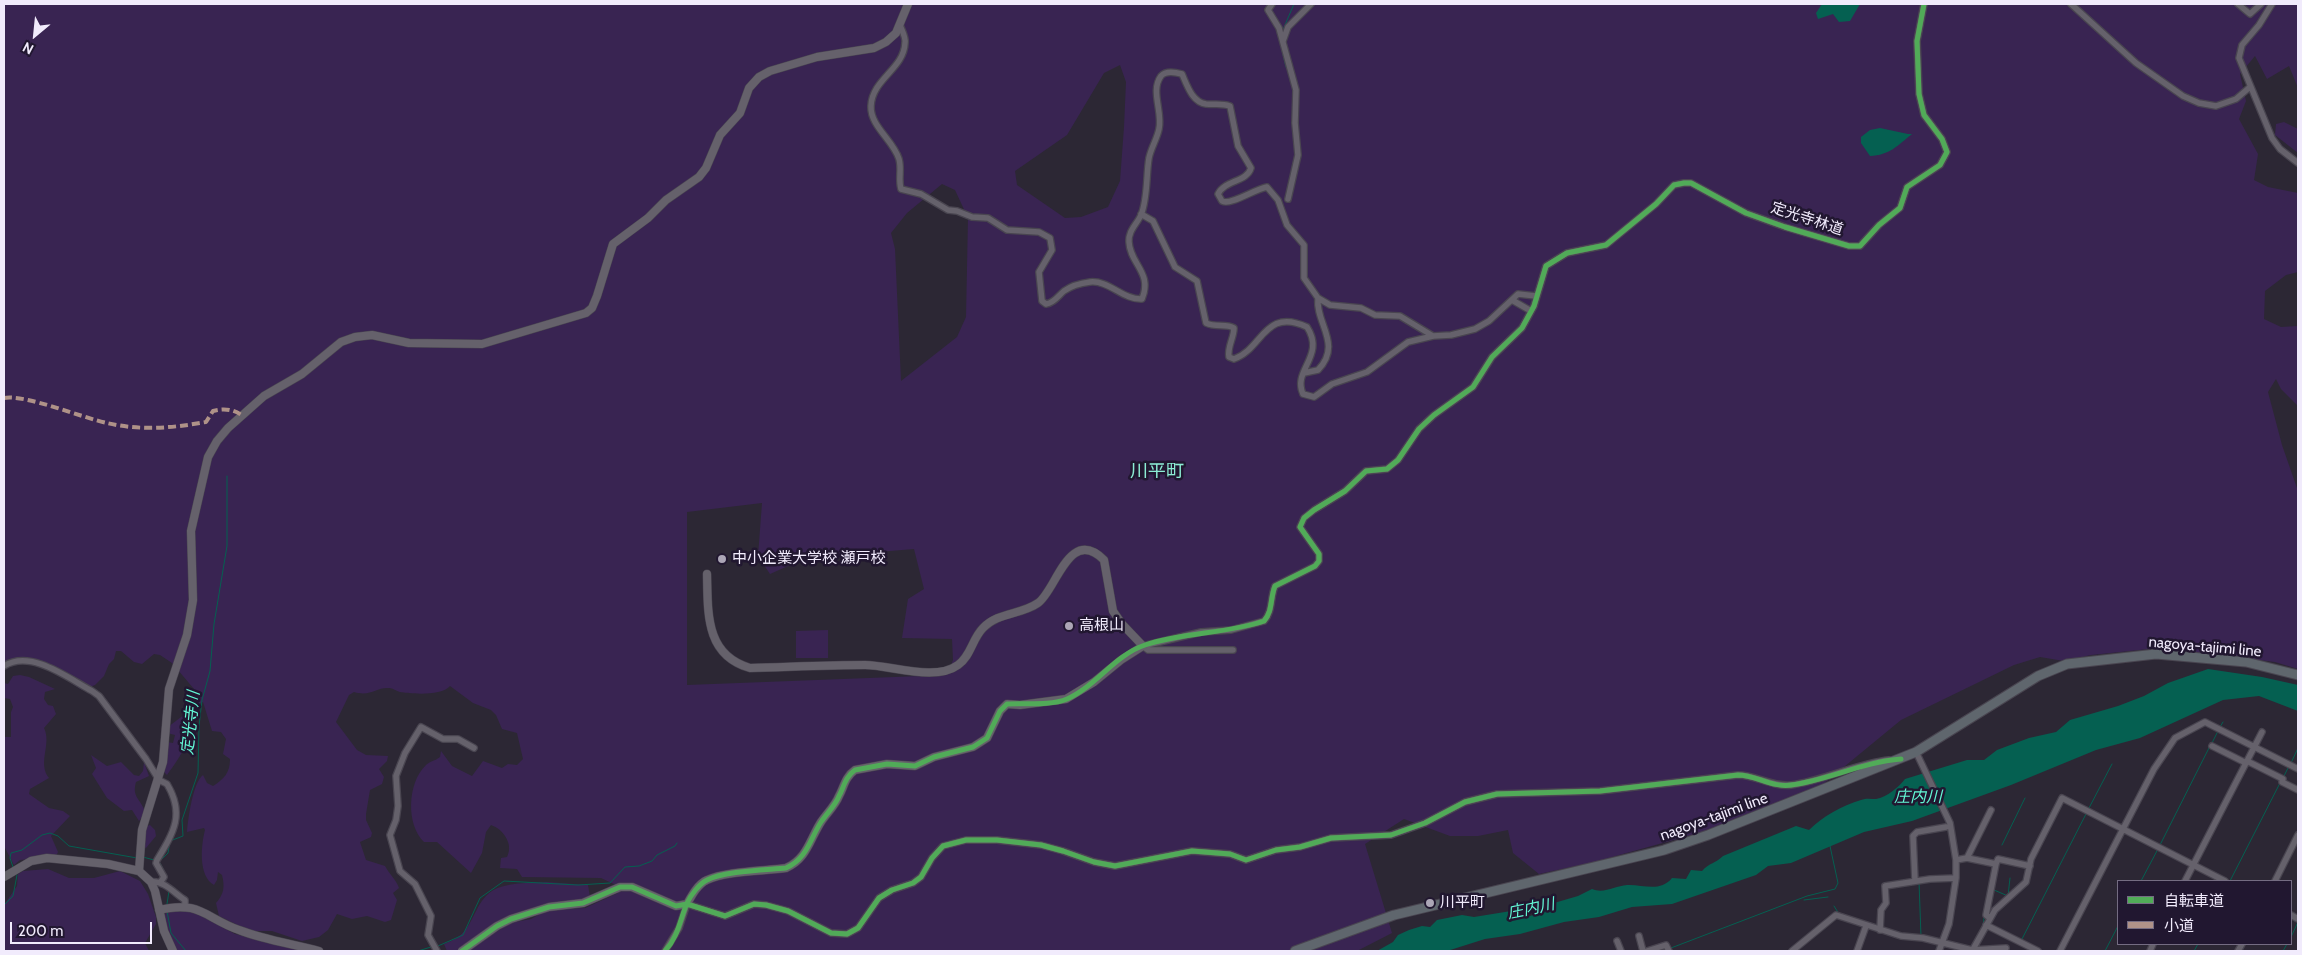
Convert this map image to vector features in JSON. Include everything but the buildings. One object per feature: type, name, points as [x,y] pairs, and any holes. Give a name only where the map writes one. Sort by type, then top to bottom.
[{"type":"main road","name":"nagoya-tajimi line","points":[[1295,951],[1394,914],[1645,855],[1686,843],[1901,759],[1916,752],[2038,676],[2078,661],[2156,654],[2246,662],[2298,675]]},
{"type":"street","points":[[139,872],[142,830],[163,762],[168,689],[187,635],[193,600],[191,531],[208,456],[228,428],[264,396],[302,374],[341,342],[355,337],[372,335],[409,343],[482,344],[586,313],[592,308],[597,296],[613,244],[648,218],[666,200],[699,177],[706,168],[720,136],[740,113],[749,88],[759,77],[770,71],[817,58],[874,48],[886,42],[896,33],[908,4]]},
{"type":"street","points":[[1272,4],[1268,10],[1283,41],[1296,90],[1297,102],[1295,123],[1298,155],[1288,199]]},
{"type":"street","points":[[1283,41],[1288,27],[1311,4]]},
{"type":"street","name":"定光寺林道","points":[[1536,296],[1546,266],[1567,253],[1606,246],[1656,204],[1674,185],[1684,182],[1691,183],[1746,213],[1849,246],[1860,246],[1879,225],[1900,208],[1907,187],[1940,165],[1947,152],[1942,139],[1924,115],[1919,94],[1917,41],[1924,4]]},
{"type":"street","points":[[2071,4],[2136,63],[2183,96],[2199,103],[2216,106],[2236,99],[2250,87]]},
{"type":"street","points":[[2238,4],[2246,13],[2250,14],[2261,4]]},
{"type":"street","points":[[2272,4],[2263,20],[2240,50],[2239,58],[2272,138],[2280,149],[2298,163]]},
{"type":"street","points":[[900,25],[905,38],[904,53],[899,62],[880,83],[871,104],[872,114],[876,122],[889,139],[900,160],[899,182],[901,189],[921,194],[948,210],[972,217],[988,218],[1007,230],[1039,232],[1047,235],[1050,238],[1052,250],[1039,272],[1042,301],[1046,304],[1052,302],[1070,287],[1089,282],[1102,284],[1134,300],[1142,299],[1145,292],[1145,280],[1130,252],[1128,242],[1129,235],[1141,214],[1151,149],[1160,121],[1157,86],[1160,77],[1165,73],[1174,72],[1182,74],[1196,100],[1204,103],[1220,103],[1230,106],[1238,146],[1251,168],[1245,176],[1221,188],[1218,194],[1222,202],[1230,203],[1267,187],[1278,200],[1287,225],[1304,245],[1304,278],[1318,298],[1330,305],[1361,308],[1375,315],[1400,316],[1433,336]]},
{"type":"street","points":[[665,951],[679,928],[687,904],[696,890],[707,880],[722,875],[786,868],[794,865],[802,857],[820,823],[839,796],[843,785],[855,770],[887,764],[915,766],[934,758],[973,747],[987,738],[1000,711],[1007,704],[1020,705],[1066,699],[1094,682],[1120,660],[1143,646],[1201,632],[1240,628],[1264,621],[1271,609],[1272,592],[1275,586],[1315,566],[1319,561],[1319,554],[1300,527],[1304,518],[1345,492],[1366,471],[1388,469],[1398,460],[1419,429],[1434,415],[1473,387],[1492,357],[1515,337],[1531,311],[1536,296],[1518,294],[1489,321],[1475,329],[1452,335],[1433,336],[1408,342],[1367,372],[1332,384],[1314,397],[1303,394],[1301,389],[1304,373],[1314,352],[1314,343],[1308,327],[1290,322],[1271,326],[1239,357],[1234,359],[1229,357],[1228,350],[1234,335],[1234,328],[1230,325],[1215,326],[1206,323],[1197,281],[1175,268],[1153,221],[1141,214]]},
{"type":"street","points":[[1304,373],[1318,370],[1327,357],[1329,346],[1324,323],[1316,307],[1318,298]]},
{"type":"street","points":[[1512,300],[1531,311]]},
{"type":"street","points":[[707,574],[709,625],[714,638],[722,651],[736,663],[750,668],[866,665],[903,671],[947,672],[960,665],[983,628],[1002,616],[1037,604],[1046,595],[1062,565],[1070,557],[1084,551],[1091,551],[1104,560],[1113,611],[1122,624],[1148,650],[1234,650]]},
{"type":"street","points":[[4,666],[18,661],[33,662],[56,672],[99,696],[146,759],[159,780],[167,784],[176,803],[177,821],[156,861],[164,877],[160,883]]},
{"type":"street","points":[[2060,951],[2154,768],[2175,738],[2205,722],[2298,769]]},
{"type":"street","points":[[435,948],[428,935],[431,916],[415,884],[400,871],[390,839],[398,806],[395,780],[405,753],[421,727],[443,739],[458,739],[474,748]]},
{"type":"street","points":[[2186,880],[2262,732]]},
{"type":"street","points":[[2212,746],[2283,779],[2282,782],[2298,790]]},
{"type":"street","points":[[1916,752],[1946,816],[1956,860],[1956,878],[1949,924],[1939,951]]},
{"type":"street","points":[[462,951],[497,926],[511,920],[549,906],[583,903],[620,887],[632,887],[676,906],[687,904],[725,916],[754,904],[766,905],[788,912],[832,933],[848,934],[858,928],[879,898],[892,890],[913,883],[921,877],[938,850],[951,843],[966,840],[997,840],[1055,848],[1094,862],[1115,866],[1192,850],[1230,854],[1246,860],[1276,850],[1331,838],[1392,835],[1432,820],[1465,802],[1497,794],[1600,791],[1738,775],[1745,775],[1772,784],[1790,785],[1884,760],[1901,759]]},
{"type":"street","points":[[1972,951],[1995,910],[2026,882],[2030,866],[2062,798],[2223,880]]},
{"type":"street","points":[[1967,858],[1991,810]]},
{"type":"street","points":[[1915,881],[1913,836],[1917,832],[1946,827]]},
{"type":"street","points":[[2275,880],[2298,834]]},
{"type":"street","points":[[4,877],[31,861],[46,858],[108,864],[139,872],[151,882],[164,909],[164,931],[173,951]]},
{"type":"street","points":[[1956,860],[1967,858],[1996,864]]},
{"type":"street","points":[[1990,918],[1986,915],[1998,859],[2030,866]]},
{"type":"street","points":[[1880,930],[1882,910],[1886,903],[1884,886],[1915,881],[1956,878]]},
{"type":"street","points":[[151,882],[160,883],[173,890],[185,900],[185,906]]},
{"type":"street","points":[[164,909],[185,906],[203,911],[239,930],[319,951]]},
{"type":"street","points":[[1792,951],[1836,915],[1901,936],[1923,938],[1972,951],[2006,948]]},
{"type":"street","points":[[1986,925],[2038,951]]},
{"type":"street","points":[[1857,951],[1866,926]]},
{"type":"street","points":[[1639,936],[1643,951]]},
{"type":"street","points":[[1617,942],[1621,951]]},
{"type":"street","points":[[1647,951],[1666,945],[1668,951]]},
{"type":"shaded area","points":[[4,4],[2298,4],[2298,88],[2289,66],[2267,79],[2255,56],[2240,74],[2246,101],[2239,119],[2258,154],[2254,180],[2268,187],[2298,193],[2298,272],[2286,275],[2265,291],[2264,319],[2281,327],[2298,326],[2298,406],[2281,389],[2276,379],[2268,392],[2282,445],[2298,491],[2298,669],[2275,662],[2159,648],[2091,655],[2064,661],[2040,657],[2014,665],[1901,720],[1822,785],[1713,829],[1594,862],[1539,874],[1513,853],[1508,830],[1478,836],[1450,836],[1404,819],[1365,844],[1392,933],[1357,951],[467,951],[510,923],[531,919],[549,909],[585,908],[618,893],[618,886],[601,878],[522,877],[517,869],[500,868],[501,858],[507,857],[509,852],[508,842],[500,830],[491,825],[486,832],[482,853],[471,873],[437,842],[424,842],[418,835],[414,825],[411,804],[415,782],[428,764],[440,757],[441,751],[452,766],[472,776],[483,761],[502,768],[508,764],[517,765],[523,759],[517,733],[502,729],[496,715],[491,710],[473,703],[450,686],[441,691],[427,694],[400,692],[392,688],[384,688],[369,693],[354,692],[349,695],[336,722],[357,750],[366,755],[388,756],[387,761],[379,769],[384,777],[382,784],[370,790],[366,820],[372,833],[371,837],[360,842],[366,860],[385,866],[399,888],[393,893],[397,900],[391,920],[385,922],[367,916],[352,919],[337,914],[328,930],[319,937],[302,941],[272,931],[250,931],[219,916],[216,903],[221,897],[224,887],[223,879],[222,875],[218,872],[214,885],[205,875],[202,860],[202,844],[205,830],[204,828],[187,832],[192,801],[199,779],[203,775],[207,783],[213,786],[226,775],[230,764],[230,759],[223,754],[226,739],[221,732],[212,731],[203,702],[194,710],[188,739],[180,756],[167,775],[163,771],[167,742],[173,743],[175,735],[167,733],[168,727],[189,711],[194,696],[194,689],[172,663],[160,655],[154,654],[142,664],[134,662],[121,651],[116,651],[114,659],[109,664],[104,676],[95,685],[82,690],[52,671],[28,660],[4,669]],"holes":[[[1120,65],[1126,82],[1120,181],[1108,207],[1081,217],[1065,218],[1017,185],[1015,171],[1067,135],[1104,73]],[[942,184],[955,190],[968,218],[966,317],[957,337],[901,381],[895,249],[891,233],[907,213]],[[762,503],[758,556],[770,574],[806,558],[914,549],[924,589],[908,599],[902,638],[952,639],[953,660],[947,675],[687,685],[687,512]]]},
{"type":"shaded area","points":[[2284,122],[2298,129],[2298,153],[2275,135],[2276,124]]},
{"type":"shaded area","points":[[828,630],[828,658],[796,658],[796,631]]},
{"type":"shaded area","points":[[20,675],[55,689],[45,692],[44,699],[48,705],[53,706],[56,714],[44,728],[46,740],[44,766],[49,778],[30,789],[29,794],[49,808],[63,811],[70,816],[51,836],[58,852],[56,856],[20,860],[14,865],[4,846],[4,737],[11,737],[11,712],[13,707],[10,699],[4,698],[4,683],[8,684],[13,676]]},
{"type":"shaded area","points":[[91,755],[107,766],[121,762],[134,775],[139,776],[143,771],[144,762],[149,776],[136,782],[135,787],[135,794],[144,809],[144,814],[139,821],[132,810],[124,811],[107,798],[92,774],[96,768]]},
{"type":"shaded area","points":[[150,825],[155,830],[156,836],[146,848],[144,847],[143,838],[147,826]]},
{"type":"shaded area","points":[[48,869],[69,878],[94,878],[120,871],[140,881],[148,894],[156,917],[156,924],[145,943],[149,951],[4,951],[4,905],[17,886],[18,874],[23,871]]},
{"type":"shaded area","points":[[546,882],[588,885],[590,897],[507,918],[456,951],[447,951],[444,944],[456,938],[468,927],[482,901],[492,891],[511,884]]},
{"type":"shaded area","points":[[180,910],[196,913],[235,934],[304,951],[176,951],[169,940],[163,917],[166,913]]},
{"type":"water","points":[[1822,4],[1860,4],[1850,21],[1839,22],[1833,14],[1818,19],[1816,13]]},
{"type":"water","points":[[1880,128],[1912,134],[1888,152],[1870,156],[1861,143],[1861,137],[1870,130]]},
{"type":"water","name":"庄内川","points":[[2208,669],[2262,677],[2298,685],[2298,711],[2259,696],[2223,700],[2140,738],[2096,750],[2011,785],[1912,821],[1864,832],[1791,863],[1768,866],[1756,875],[1672,904],[1632,907],[1599,917],[1564,922],[1520,934],[1485,939],[1447,951],[1377,951],[1393,942],[1398,935],[1422,926],[1430,927],[1437,920],[1462,915],[1474,917],[1511,911],[1530,916],[1542,912],[1554,903],[1578,896],[1592,889],[1601,891],[1627,885],[1656,887],[1667,883],[1672,878],[1686,879],[1691,870],[1702,871],[1723,856],[1796,826],[1809,830],[1826,816],[1840,808],[1863,799],[1876,799],[1884,796],[1905,779],[1967,760],[1984,760],[1997,750],[2029,738],[2056,732],[2070,720],[2118,706],[2144,696],[2168,683]]},
{"type":"waterway","points":[[1282,32],[1294,4]]},
{"type":"waterway","points":[[1280,42],[1286,67]]},
{"type":"waterway","name":"定光寺川","points":[[159,862],[168,853],[170,841],[183,836],[182,820],[198,773],[199,726],[202,700],[210,671],[214,624],[227,546],[227,476]]},
{"type":"waterway","points":[[2220,727],[2223,722]]},
{"type":"waterway","points":[[2212,743],[2218,731]]},
{"type":"waterway","points":[[2160,845],[2210,746]]},
{"type":"waterway","points":[[2291,763],[2298,748]]},
{"type":"waterway","points":[[2089,808],[2112,764]]},
{"type":"waterway","points":[[2284,776],[2289,766]]},
{"type":"waterway","points":[[2231,880],[2280,783]]},
{"type":"waterway","points":[[2002,845],[2025,798]]},
{"type":"waterway","points":[[2022,939],[2086,814]]},
{"type":"waterway","points":[[13,867],[10,858],[11,853],[22,850],[42,835],[50,833],[58,836],[69,846],[137,858]]},
{"type":"waterway","points":[[438,946],[463,935],[480,898],[504,881],[578,885],[610,883],[625,867],[639,866],[652,861],[657,855],[675,846],[677,843]]},
{"type":"waterway","points":[[1671,948],[1807,896],[1835,889],[1838,883],[1830,846]]},
{"type":"waterway","points":[[2142,880],[2158,849]]},
{"type":"waterway","points":[[143,857],[154,860]]},
{"type":"waterway","name":"定光寺川","points":[[160,863],[165,873]]},
{"type":"waterway","points":[[4,905],[13,896],[17,875]]},
{"type":"waterway","points":[[1994,890],[2008,896],[2010,878]]},
{"type":"waterway","points":[[1919,882],[1921,936]]},
{"type":"waterway","name":"定光寺川","points":[[167,904],[169,891]]},
{"type":"waterway","points":[[1804,900],[1828,897]]},
{"type":"waterway","points":[[1834,906],[1839,914]]},
{"type":"waterway","name":"定光寺川","points":[[167,911],[171,933],[186,951]]},
{"type":"waterway","points":[[1983,926],[1984,918]]},
{"type":"waterway","points":[[2292,935],[2298,922]]},
{"type":"waterway","points":[[2105,951],[2117,928]]},
{"type":"waterway","points":[[2194,951],[2197,945]]},
{"type":"waterway","points":[[2283,951],[2286,945]]},
{"type":"waterway","points":[[418,951],[431,947]]},
{"type":"marked path","points":[[4,398],[26,400],[120,426],[144,428],[181,426],[206,422],[213,411],[221,410],[232,411],[243,416]]},
{"type":"cycle path","points":[[665,951],[676,934],[689,900],[704,882],[714,877],[734,873],[786,868],[799,859],[821,822],[835,803],[847,779],[855,770],[887,764],[915,766],[934,757],[973,747],[987,738],[1000,711],[1007,704],[1061,701],[1087,686],[1124,656],[1145,645],[1264,621],[1269,613],[1275,586],[1315,566],[1319,561],[1319,554],[1300,527],[1304,518],[1345,491],[1366,471],[1387,469],[1398,460],[1419,429],[1434,415],[1473,387],[1492,357],[1522,328],[1534,306],[1546,266],[1567,253],[1606,245],[1656,204],[1674,185],[1691,183],[1746,213],[1849,246],[1860,246],[1879,225],[1900,208],[1907,187],[1940,165],[1947,152],[1942,139],[1924,115],[1919,94],[1917,41],[1924,4]]},
{"type":"cycle path","points":[[462,951],[497,926],[511,919],[549,907],[583,903],[620,887],[632,887],[676,906],[687,904],[725,916],[754,904],[766,905],[788,911],[831,933],[847,934],[858,928],[879,898],[892,890],[913,883],[921,877],[932,858],[943,846],[966,840],[997,840],[1041,845],[1094,862],[1115,866],[1192,851],[1230,854],[1246,860],[1276,850],[1300,847],[1331,838],[1391,835],[1425,823],[1465,802],[1497,794],[1600,791],[1738,775],[1777,785],[1791,785],[1805,783],[1873,764],[1901,759]]},
{"type":"place","name":"中小企業大学校 瀬戸校","points":[[722,559]]},
{"type":"place","name":"高根山","points":[[1069,626]]},
{"type":"place","name":"川平町","points":[[1430,903]]},
{"type":"district","name":"川平町","points":[[1157,472]]}]
